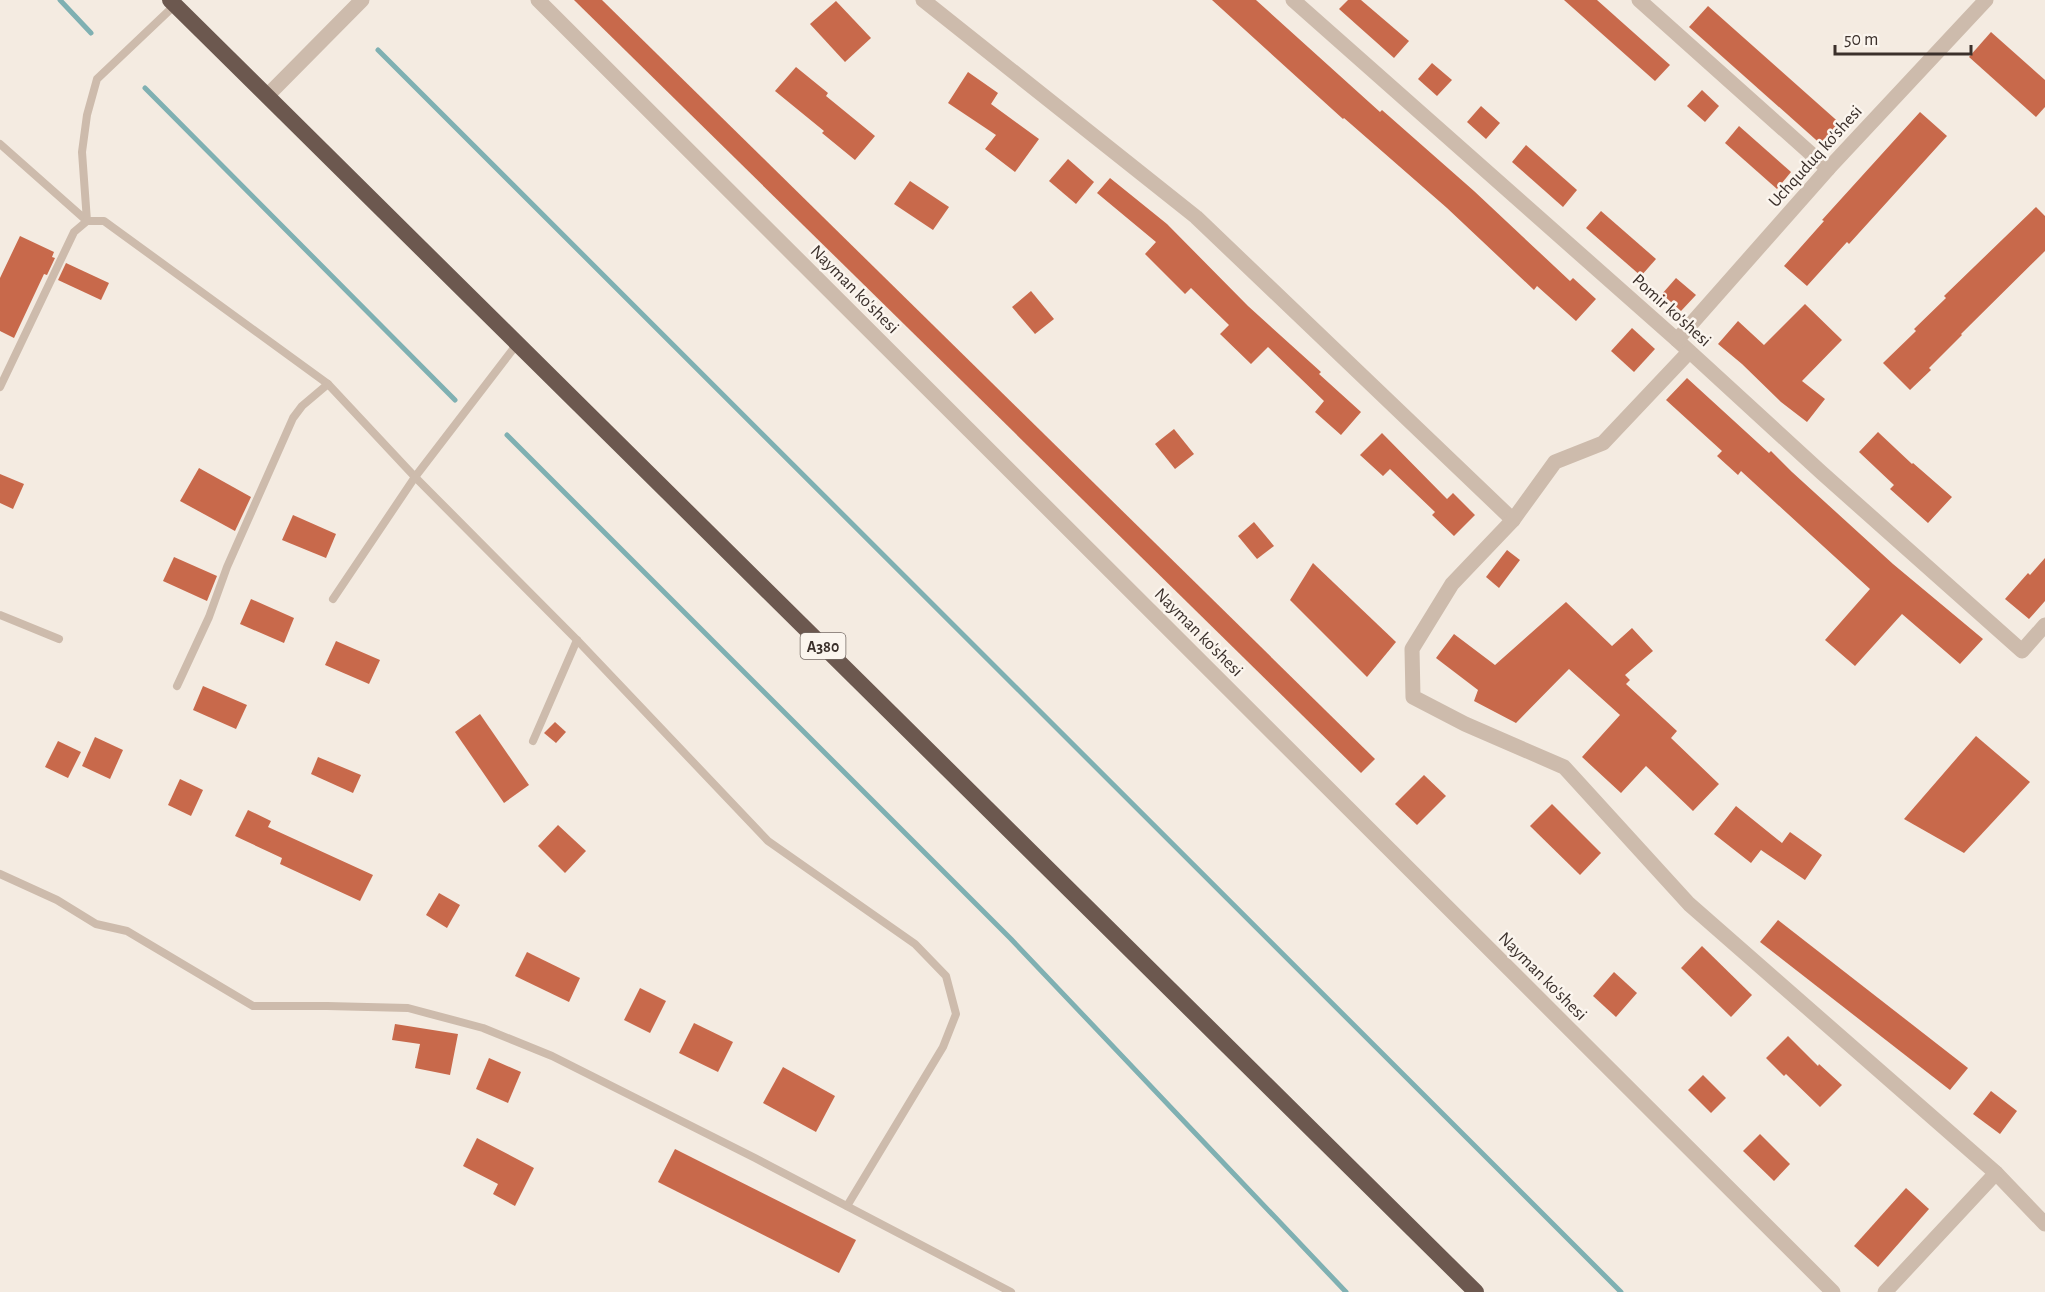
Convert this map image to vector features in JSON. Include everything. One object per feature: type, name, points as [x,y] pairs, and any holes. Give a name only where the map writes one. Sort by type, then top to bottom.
[{"type":"highway","name":"A380","points":[[172,2],[1476,1292]]},
{"type":"street","points":[[267,96],[362,0]]},
{"type":"street","name":"Nayman ko'shesi","points":[[538,0],[1833,1292]]},
{"type":"street","points":[[923,0],[1196,217],[1513,520]]},
{"type":"street","name":"Pomir ko'shesi","points":[[1293,0],[1677,340],[2022,651],[2045,625]]},
{"type":"street","points":[[1639,0],[1828,169]]},
{"type":"street","name":"Uchquduq ko'shesi","points":[[1677,340],[1828,169],[1986,0]]},
{"type":"street","points":[[1689,352],[1603,442],[1555,462],[1513,520],[1452,584],[1412,649],[1413,697],[1465,724],[1564,767],[1689,904],[1996,1173],[2045,1224]]},
{"type":"street","points":[[1885,1292],[1996,1173]]},
{"type":"lane","points":[[87,221],[82,152],[87,115],[97,79],[172,2]]},
{"type":"lane","points":[[0,144],[87,221]]},
{"type":"lane","points":[[0,387],[74,232],[87,221],[104,221],[328,384],[415,477],[577,640],[768,841],[915,944],[946,976],[956,1014],[943,1047],[847,1206]]},
{"type":"lane","points":[[333,599],[415,477],[518,344]]},
{"type":"lane","points":[[177,686],[209,618],[227,567],[293,418],[302,406],[328,384]]},
{"type":"lane","points":[[0,615],[59,639]]},
{"type":"lane","points":[[533,741],[577,640]]},
{"type":"lane","points":[[0,874],[57,900],[96,924],[127,931],[253,1006],[408,1008],[483,1028],[552,1056],[1011,1292]]},
{"type":"building","points":[[574,0],[602,0],[1375,759],[1361,773]]},
{"type":"building","points":[[1212,0],[1256,0],[1380,112],[1382,110],[1474,191],[1570,281],[1573,278],[1596,299],[1576,321],[1537,286],[1534,290],[1447,208],[1343,119]]},
{"type":"building","points":[[1348,0],[1361,0],[1409,41],[1394,58],[1339,9]]},
{"type":"building","points":[[1564,0],[1597,0],[1670,65],[1655,81]]},
{"type":"building","points":[[836,1],[871,38],[845,62],[810,24]]},
{"type":"building","points":[[1708,6],[1843,126],[1824,147],[1689,27]]},
{"type":"building","points":[[1991,32],[2045,80],[2045,107],[2036,117],[1969,57]]},
{"type":"building","points":[[1432,63],[1452,80],[1437,96],[1418,79]]},
{"type":"building","points":[[796,67],[828,93],[826,96],[875,136],[855,160],[775,91]]},
{"type":"building","points":[[968,72],[998,93],[991,104],[1039,139],[1015,172],[985,149],[996,135],[948,103]]},
{"type":"building","points":[[1702,90],[1719,106],[1705,122],[1687,106]]},
{"type":"building","points":[[1481,106],[1500,123],[1486,139],[1467,122]]},
{"type":"building","points":[[1920,112],[1947,136],[1849,244],[1847,242],[1807,286],[1784,266],[1824,221],[1822,220]]},
{"type":"building","points":[[1739,126],[1791,172],[1777,189],[1725,143]]},
{"type":"building","points":[[1526,145],[1577,190],[1563,207],[1512,162]]},
{"type":"building","points":[[1068,159],[1094,182],[1076,204],[1049,181]]},
{"type":"building","points":[[1110,178],[1167,224],[1248,306],[1321,372],[1319,374],[1361,412],[1341,435],[1315,412],[1324,401],[1268,347],[1251,364],[1220,334],[1229,325],[1191,288],[1185,294],[1145,254],[1156,242],[1097,193]]},
{"type":"building","points":[[910,181],[949,207],[933,230],[894,204]]},
{"type":"building","points":[[2036,207],[2045,216],[2045,251],[1961,334],[1929,368],[1931,370],[1910,390],[1883,363],[1916,331],[1914,329],[1946,298],[1944,296]]},
{"type":"building","points":[[1601,211],[1656,259],[1641,276],[1586,228]]},
{"type":"building","points":[[20,236],[54,252],[52,257],[55,258],[47,275],[44,274],[14,338],[0,331],[0,278]]},
{"type":"building","points":[[66,263],[109,283],[101,300],[58,280]]},
{"type":"building","points":[[1676,278],[1696,295],[1681,311],[1662,294]]},
{"type":"building","points":[[1031,291],[1054,319],[1035,334],[1012,307]]},
{"type":"building","points":[[1805,304],[1842,340],[1802,381],[1825,399],[1807,422],[1781,402],[1718,344],[1738,321],[1764,345]]},
{"type":"building","points":[[1632,328],[1655,349],[1634,372],[1611,351]]},
{"type":"building","points":[[1687,378],[1769,453],[1771,451],[1893,564],[1983,639],[1960,664],[1902,614],[1855,666],[1825,640],[1870,589],[1741,471],[1738,475],[1717,456],[1722,451],[1666,400]]},
{"type":"building","points":[[1174,429],[1194,454],[1175,469],[1155,444]]},
{"type":"building","points":[[1878,432],[1952,497],[1928,523],[1890,489],[1894,485],[1859,452]]},
{"type":"building","points":[[1382,433],[1447,499],[1453,493],[1475,515],[1454,536],[1432,515],[1435,512],[1390,469],[1383,476],[1360,455]]},
{"type":"building","points":[[199,468],[251,497],[235,531],[180,501]]},
{"type":"building","points":[[0,474],[24,484],[13,509],[0,503]]},
{"type":"building","points":[[293,515],[336,534],[326,558],[282,540]]},
{"type":"building","points":[[1254,522],[1274,546],[1257,559],[1238,536]]},
{"type":"building","points":[[1507,550],[1520,560],[1499,588],[1486,577]]},
{"type":"building","points":[[174,557],[217,576],[207,601],[163,581]]},
{"type":"building","points":[[2045,558],[2045,601],[2029,619],[2005,599]]},
{"type":"building","points":[[1313,563],[1396,642],[1367,677],[1290,600]]},
{"type":"building","points":[[251,599],[294,618],[284,643],[240,624]]},
{"type":"building","points":[[1566,602],[1612,646],[1632,628],[1653,651],[1625,675],[1630,680],[1626,684],[1677,731],[1671,738],[1719,784],[1693,811],[1646,766],[1621,793],[1582,757],[1620,715],[1569,669],[1516,723],[1474,701],[1478,690],[1436,658],[1454,634],[1495,665]]},
{"type":"building","points":[[336,641],[380,660],[369,684],[325,665]]},
{"type":"building","points":[[203,686],[247,705],[236,729],[193,710]]},
{"type":"building","points":[[480,714],[529,785],[504,803],[455,732]]},
{"type":"building","points":[[555,722],[566,732],[556,743],[544,733]]},
{"type":"building","points":[[1976,736],[2030,782],[1964,853],[1904,819]]},
{"type":"building","points":[[95,737],[123,750],[110,779],[82,766]]},
{"type":"building","points":[[58,741],[81,752],[68,778],[45,767]]},
{"type":"building","points":[[318,757],[361,775],[353,793],[311,774]]},
{"type":"building","points":[[1424,775],[1446,796],[1417,825],[1395,804]]},
{"type":"building","points":[[180,779],[203,790],[191,816],[168,805]]},
{"type":"building","points":[[1552,804],[1601,853],[1580,875],[1530,826]]},
{"type":"building","points":[[1736,806],[1782,843],[1790,832],[1822,855],[1805,880],[1761,850],[1751,863],[1714,834]]},
{"type":"building","points":[[248,810],[271,821],[268,827],[373,875],[360,901],[280,864],[282,858],[235,836]]},
{"type":"building","points":[[558,825],[586,851],[565,873],[538,846]]},
{"type":"building","points":[[439,893],[460,905],[447,928],[426,915]]},
{"type":"building","points":[[1778,920],[1968,1068],[1950,1090],[1760,942]]},
{"type":"building","points":[[1702,946],[1752,995],[1731,1017],[1681,968]]},
{"type":"building","points":[[527,952],[580,978],[569,1002],[515,976]]},
{"type":"building","points":[[1614,972],[1637,993],[1616,1017],[1593,996]]},
{"type":"building","points":[[640,988],[666,1001],[650,1033],[624,1020]]},
{"type":"building","points":[[694,1023],[733,1042],[718,1072],[679,1053]]},
{"type":"building","points":[[395,1024],[458,1034],[450,1075],[415,1068],[420,1044],[392,1040]]},
{"type":"building","points":[[1788,1036],[1818,1066],[1819,1064],[1842,1085],[1820,1107],[1766,1058]]},
{"type":"building","points":[[489,1058],[521,1072],[508,1103],[476,1089]]},
{"type":"building","points":[[783,1067],[835,1096],[816,1132],[763,1103]]},
{"type":"building","points":[[1703,1075],[1726,1098],[1711,1113],[1688,1090]]},
{"type":"building","points":[[1991,1091],[2017,1111],[2000,1134],[1973,1114]]},
{"type":"building","points":[[1760,1134],[1790,1164],[1774,1181],[1743,1151]]},
{"type":"building","points":[[477,1138],[534,1168],[515,1206],[493,1194],[498,1184],[463,1166]]},
{"type":"building","points":[[675,1149],[856,1240],[839,1273],[658,1182]]},
{"type":"building","points":[[1906,1188],[1929,1209],[1878,1267],[1854,1246]]},
{"type":"waterway","points":[[60,0],[91,33]]},
{"type":"waterway","points":[[378,50],[1621,1292]]},
{"type":"waterway","points":[[145,88],[455,400]]},
{"type":"waterway","points":[[507,435],[1011,939],[1346,1292]]}]
